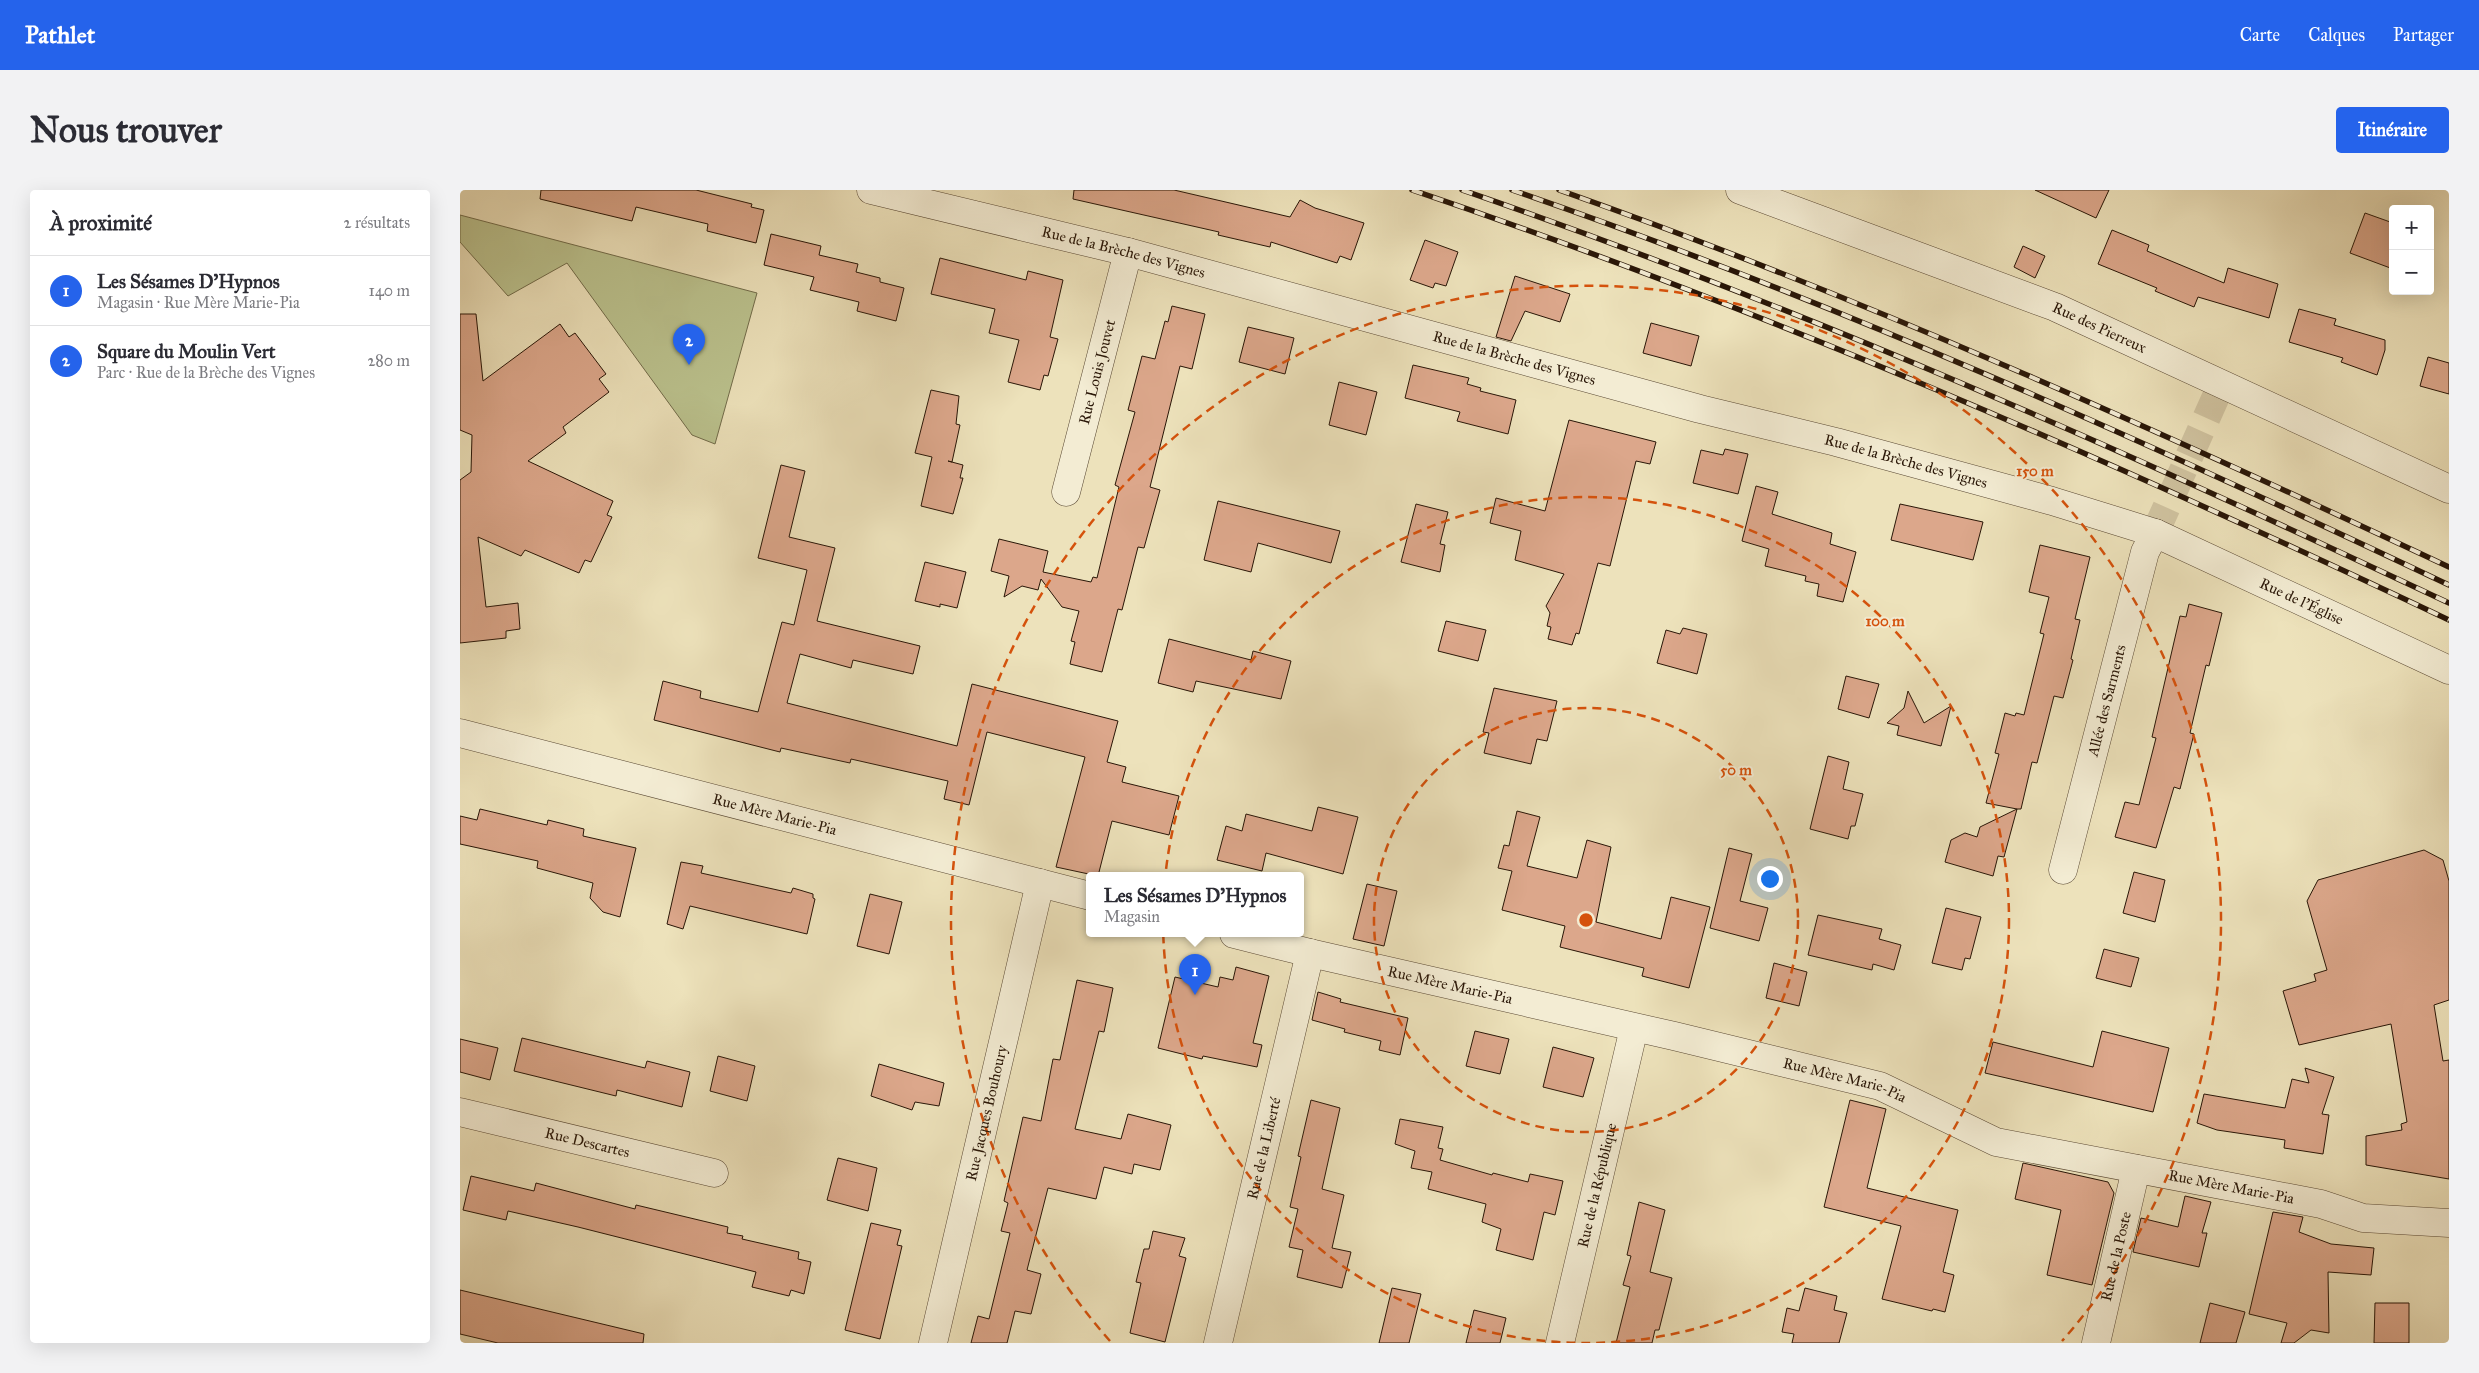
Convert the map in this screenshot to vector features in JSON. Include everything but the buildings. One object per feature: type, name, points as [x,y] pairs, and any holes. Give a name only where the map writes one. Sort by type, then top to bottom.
[{"type":"street","name":"Rue de la Brèche des Vignes","points":[[871,190],[1128,252],[1700,409],[1836,442],[2052,501],[2155,533]]},
{"type":"street","name":"Rue des Pierreux","points":[[1740,190],[2055,307],[2449,489]]},
{"type":"street","name":"Rue Louis Jouvet","points":[[1066,492],[1128,252]]},
{"type":"street","name":"Rue de l'Église","points":[[2155,533],[2449,670]]},
{"type":"street","name":"Allée des Sarments","points":[[2063,870],[2145,552],[2155,533]]},
{"type":"street","name":"Rue Mère Marie-Pia","points":[[460,733],[1086,895]]},
{"type":"street","name":"Rue Jacques Bouhoury","points":[[933,1343],[1040,883]]},
{"type":"street","name":"Rue Mère Marie-Pia","points":[[1246,937],[1880,1086],[1996,1142],[2321,1204],[2363,1218],[2449,1223]]},
{"type":"street","name":"Rue de la Liberté","points":[[1218,1343],[1310,953]]},
{"type":"street","name":"Rue de la République","points":[[1560,1343],[1634,1028]]},
{"type":"street","name":"Rue Descartes","points":[[460,1112],[714,1173]]},
{"type":"street","name":"Rue de la Poste","points":[[2096,1343],[2136,1169]]},
{"type":"green space","points":[[460,215],[757,293],[715,444],[692,435],[567,263],[508,296],[460,242]]},
{"type":"tunnel","points":[[2155,533],[2222,383]]},
{"type":"railway","points":[[1412,190],[1545,236],[1677,285],[1937,390],[2194,502],[2449,620]]},
{"type":"railway","points":[[1462,190],[1713,282],[1961,383],[2084,436],[2449,603]]},
{"type":"railway","points":[[1512,190],[1751,278],[1986,374],[2103,425],[2449,585]]},
{"type":"railway","points":[[1559,190],[1673,231],[1785,275],[2009,367],[2230,465],[2449,567]]},
{"type":"place","name":"Square du Moulin Vert","points":[[689,365]]},
{"type":"place","name":"Les Sésames D'Hypnos","points":[[1195,995]]}]
